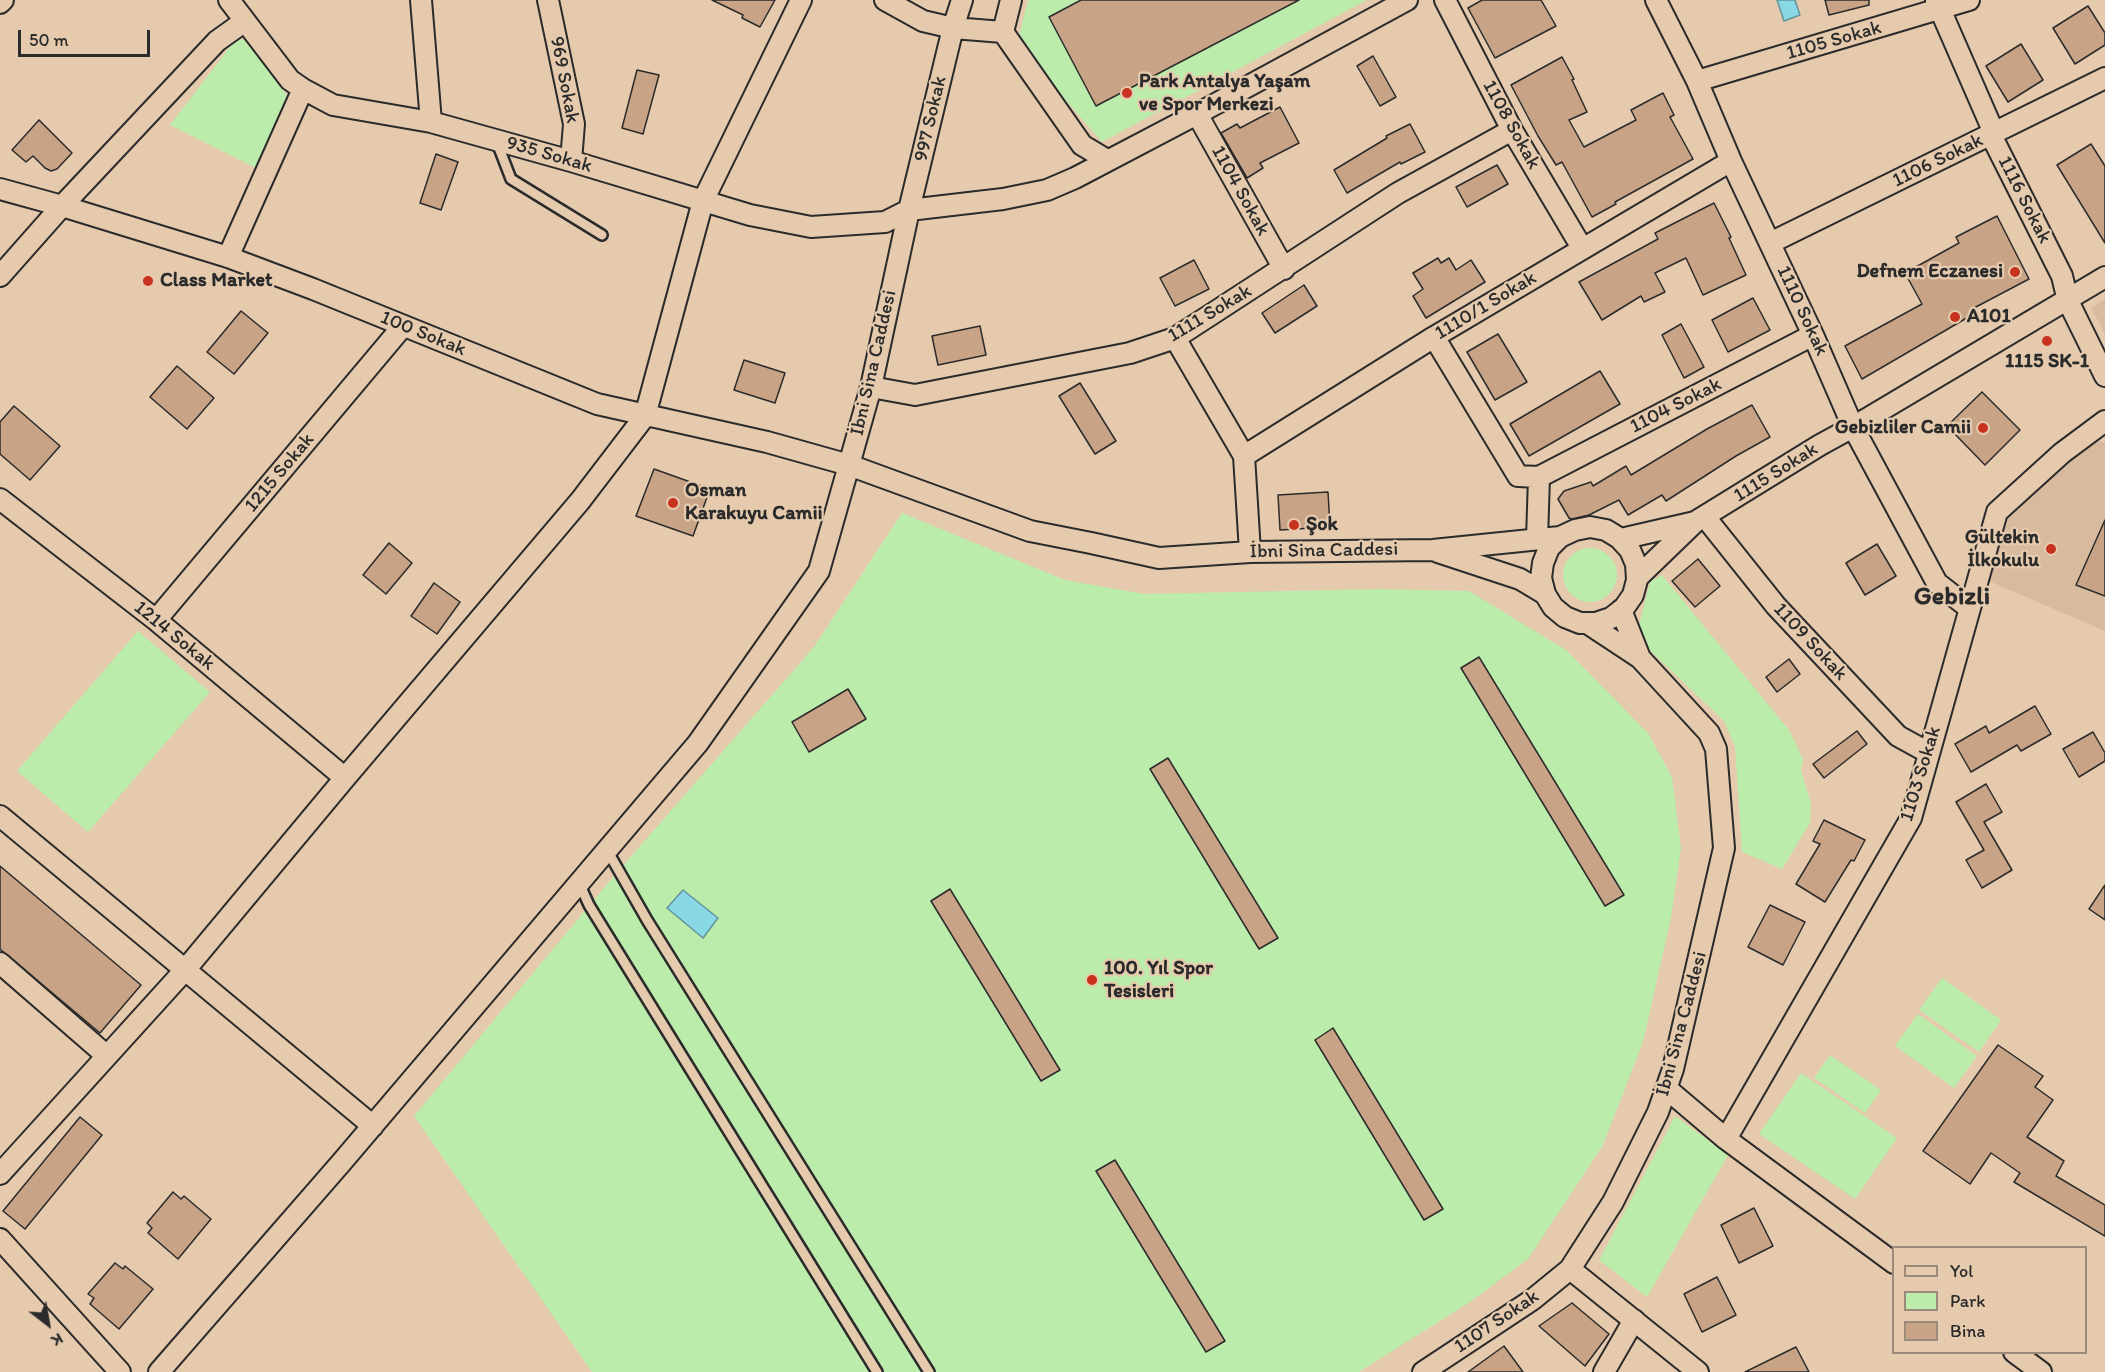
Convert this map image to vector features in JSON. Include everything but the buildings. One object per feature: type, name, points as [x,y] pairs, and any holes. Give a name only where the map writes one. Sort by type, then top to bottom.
[{"type":"street","name":"935 Sokak","points":[[229,0],[290,80],[333,105],[431,122],[571,160],[750,215],[811,227],[885,222],[909,210]]},
{"type":"street","points":[[421,0],[431,122]]},
{"type":"street","name":"969 Sokak","points":[[548,0],[574,124],[571,160]]},
{"type":"street","points":[[0,1174],[185,970],[580,501],[645,416],[703,201],[801,0]]},
{"type":"street","points":[[885,0],[923,21],[953,28],[1003,32]]},
{"type":"street","name":"997 Sokak","points":[[909,210],[953,28],[962,0]]},
{"type":"street","points":[[1011,0],[1003,32],[1082,145],[1107,160]]},
{"type":"street","points":[[909,210],[1004,199],[1047,190],[1197,114],[1407,0]]},
{"type":"street","name":"1108 Sokak","points":[[1445,0],[1512,130],[1582,248]]},
{"type":"street","name":"1110 Sokak","points":[[1656,0],[1697,81],[1731,161],[1813,334],[1853,427],[1938,583],[1969,608]]},
{"type":"street","name":"1105 Sokak","points":[[1697,81],[1939,5],[1969,0]]},
{"type":"street","name":"1116 Sokak","points":[[1939,5],[1991,126],[1991,135],[2062,276],[2068,301],[2105,376]]},
{"type":"street","points":[[0,276],[62,206],[217,41],[245,21]]},
{"type":"street","name":"1106 Sokak","points":[[1770,243],[2105,78]]},
{"type":"street","points":[[228,257],[303,89]]},
{"type":"street","name":"1104 Sokak","points":[[1197,114],[1284,269]]},
{"type":"street","name":"1111 Sokak","points":[[871,387],[915,395],[1130,353],[1175,338],[1398,193],[1512,130]]},
{"type":"street","name":"1110/1 Sokak","points":[[1244,456],[1582,248],[1731,161]]},
{"type":"street","name":"100 Sokak","points":[[0,189],[228,257],[597,404],[767,442],[849,465]]},
{"type":"street","name":"İbni Sina Caddesi","points":[[909,210],[871,387],[849,465],[1030,531],[1159,558],[1250,552],[1433,550],[1560,537],[1575,530],[1590,527],[1606,530],[1621,539]]},
{"type":"street","name":"1115 Sokak","points":[[1637,578],[1700,520],[1820,445],[2105,278]]},
{"type":"street","name":"1215 Sokak","points":[[156,620],[403,326]]},
{"type":"street","name":"1104 Sokak","points":[[1539,477],[1813,334]]},
{"type":"street","points":[[1175,338],[1244,456],[1250,552]]},
{"type":"street","points":[[1434,338],[1518,476],[1539,477],[1537,539]]},
{"type":"street","name":"1103 Sokak","points":[[1726,1139],[1911,818],[1997,512],[2062,453],[2105,421]]},
{"type":"street","points":[[159,1372],[373,1126],[698,743],[819,571],[849,465]]},
{"type":"street","name":"1214 Sokak","points":[[0,499],[156,620],[345,778]]},
{"type":"street","name":"1115 Sokak","points":[[1621,539],[1700,520]]},
{"type":"street","name":"1109 Sokak","points":[[1700,520],[1776,606],[1898,736],[1929,753]]},
{"type":"street","points":[[1545,594],[1541,578],[1543,563],[1550,548],[1560,537]]},
{"type":"street","points":[[1587,623],[1596,623],[1611,618],[1633,595],[1637,578],[1636,564],[1630,550],[1621,539]]},
{"type":"street","name":"İbni Sina Caddesi","points":[[1433,550],[1520,579],[1545,594],[1553,607],[1565,617],[1580,623],[1587,623],[1640,658],[1699,721],[1709,733],[1716,749],[1724,848],[1674,1069],[1658,1112],[1613,1202],[1570,1269]]},
{"type":"street","name":"İbni Sina Caddesi","points":[[1621,610],[1640,658]]},
{"type":"street","points":[[1,818],[373,1126]]},
{"type":"street","points":[[0,963],[107,1056]]},
{"type":"street","points":[[1667,1089],[1726,1139],[1892,1262]]},
{"type":"street","points":[[0,1239],[120,1372]]},
{"type":"street","points":[[1570,1269],[1698,1372]]},
{"type":"street","name":"1107 Sokak","points":[[1423,1372],[1532,1300],[1570,1269]]},
{"type":"street","points":[[1604,1372],[1634,1320]]},
{"type":"street","points":[[2015,1354],[2041,1372]]},
{"type":"lane","points":[[496,140],[511,179],[602,235]]},
{"type":"lane","points":[[607,849],[653,930],[929,1372]]},
{"type":"lane","points":[[579,883],[589,905],[877,1372]]},
{"type":"shaded area","points":[[2105,299],[2105,334],[2091,308]]},
{"type":"shaded area","name":"Gültekin İlkokulu","points":[[2094,439],[2105,443],[2105,631],[1989,581],[2005,517],[2066,458]]},
{"type":"green space","name":"Park Antalya Yaşam ve Spor Merkezi","points":[[1028,0],[1367,0],[1102,142],[1017,44]]},
{"type":"green space","points":[[236,39],[244,40],[289,99],[256,168],[170,125]]},
{"type":"green space","name":"100. Yıl Spor Tesisleri","points":[[902,513],[1065,580],[1144,594],[1380,589],[1469,591],[1566,650],[1648,733],[1672,777],[1681,848],[1671,918],[1643,1042],[1603,1145],[1528,1259],[1470,1302],[1359,1372],[592,1372],[414,1116],[613,877],[814,647]]},
{"type":"green space","points":[[1590,548],[1600,550],[1609,556],[1615,565],[1617,575],[1615,585],[1609,594],[1600,600],[1590,602],[1580,600],[1571,594],[1565,585],[1563,575],[1565,565],[1571,556],[1580,550]]},
{"type":"green space","points":[[1662,575],[1789,730],[1803,759],[1801,771],[1811,803],[1810,823],[1782,869],[1742,852],[1735,746],[1724,721],[1636,637],[1650,582]]},
{"type":"green space","points":[[138,631],[210,692],[88,832],[17,771]]},
{"type":"green space","points":[[1942,978],[2001,1020],[1979,1052],[1919,1010]]},
{"type":"green space","points":[[1918,1014],[1977,1056],[1954,1088],[1895,1046]]},
{"type":"green space","points":[[1830,1055],[1881,1090],[1865,1113],[1814,1078]]},
{"type":"green space","points":[[1801,1073],[1897,1138],[1855,1199],[1759,1134]]},
{"type":"green space","points":[[1675,1116],[1728,1155],[1647,1297],[1599,1260]]},
{"type":"water","points":[[1777,0],[1795,0],[1800,15],[1784,21]]},
{"type":"water","points":[[683,890],[718,918],[703,938],[667,908]]},
{"type":"place","name":"Park Antalya Yaşam ve Spor Merkezi","points":[[1127,93]]},
{"type":"place","name":"Defnem Eczanesi","points":[[2015,272]]},
{"type":"place","name":"Class Market","points":[[148,281]]},
{"type":"place","name":"A101","points":[[1955,317]]},
{"type":"place","name":"1115 SK-1","points":[[2047,341]]},
{"type":"place","name":"Gebizliler Camii","points":[[1983,428]]},
{"type":"place","name":"Osman Karakuyu Camii","points":[[673,503]]},
{"type":"place","name":"Şok","points":[[1294,525]]},
{"type":"place","name":"Gültekin İlkokulu","points":[[2051,549]]},
{"type":"place","name":"100. Yıl Spor Tesisleri","points":[[1092,980]]},
{"type":"district","name":"Gebizli","points":[[1952,597]]}]
